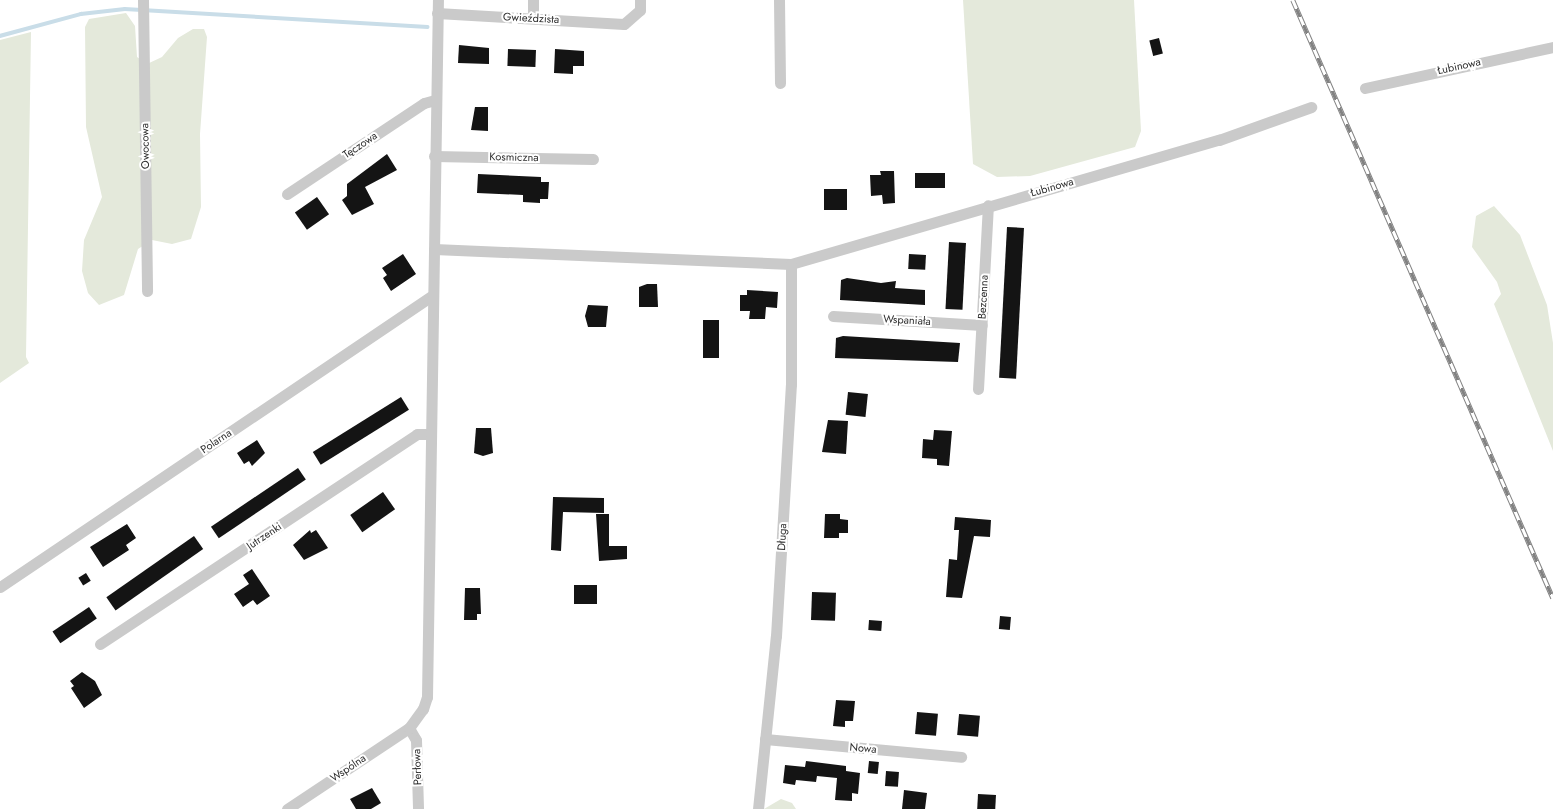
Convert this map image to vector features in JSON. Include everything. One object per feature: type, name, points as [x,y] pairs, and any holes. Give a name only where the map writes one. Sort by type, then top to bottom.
[{"type":"street","name":"Owocowa","points":[[144,0],[147,291]]},
{"type":"street","name":"Wspólna","points":[[286,809],[409,728],[421,713],[427,697],[429,434],[438,0]]},
{"type":"street","points":[[533,0],[533,18]]},
{"type":"street","name":"Gwieździsta","points":[[437,13],[624,24],[640,10],[640,0]]},
{"type":"street","points":[[779,0],[780,83]]},
{"type":"street","name":"Łubinowa","points":[[1365,88],[1553,47]]},
{"type":"street","name":"Tęczowa","points":[[287,194],[424,103],[436,100]]},
{"type":"street","name":"Łubinowa","points":[[434,249],[791,264],[988,205],[1219,140],[1311,107]]},
{"type":"street","name":"Kosmiczna","points":[[434,156],[593,159]]},
{"type":"street","name":"Bezcenna","points":[[978,389],[988,205]]},
{"type":"street","name":"Długa","points":[[758,809],[776,636],[791,384],[791,264]]},
{"type":"street","name":"Polarna","points":[[0,587],[433,295]]},
{"type":"street","name":"Wspaniała","points":[[832,316],[982,325]]},
{"type":"street","name":"Jutrzenki","points":[[100,644],[417,434],[429,434]]},
{"type":"street","name":"Perłowa","points":[[409,728],[416,740],[418,809]]},
{"type":"street","name":"Nowa","points":[[765,739],[961,758]]},
{"type":"shaded area","points":[[963,0],[1134,0],[1141,131],[1135,147],[1030,176],[997,177],[973,164]]},
{"type":"shaded area","points":[[126,13],[135,26],[137,57],[147,64],[162,57],[178,38],[193,29],[204,29],[207,37],[200,134],[201,207],[191,239],[172,244],[152,240],[138,249],[124,295],[99,305],[88,293],[82,271],[84,240],[102,197],[86,127],[85,27],[89,19]]},
{"type":"shaded area","points":[[31,32],[26,357],[29,363],[0,383],[0,40]]},
{"type":"shaded area","points":[[1494,206],[1520,235],[1547,305],[1553,343],[1553,451],[1494,304],[1501,294],[1497,282],[1472,247],[1476,216]]},
{"type":"shaded area","points":[[781,799],[792,803],[796,809],[764,809]]},
{"type":"building","points":[[1159,38],[1163,54],[1153,56],[1149,40]]},
{"type":"building","points":[[459,45],[489,48],[489,64],[458,63]]},
{"type":"building","points":[[508,49],[536,50],[535,67],[507,66]]},
{"type":"building","points":[[555,49],[584,51],[584,66],[573,66],[573,74],[554,73]]},
{"type":"building","points":[[475,107],[488,107],[488,131],[471,130]]},
{"type":"building","points":[[387,154],[397,170],[365,187],[374,204],[352,215],[342,200],[347,196],[347,184]]},
{"type":"building","points":[[880,171],[894,171],[895,203],[883,204],[882,195],[871,196],[870,175],[881,175]]},
{"type":"building","points":[[915,173],[945,173],[945,188],[915,188]]},
{"type":"building","points":[[478,174],[541,177],[541,182],[549,182],[548,199],[540,199],[540,203],[523,202],[523,195],[477,193]]},
{"type":"building","points":[[824,189],[847,189],[847,210],[824,210]]},
{"type":"building","points":[[317,197],[329,214],[307,230],[295,212]]},
{"type":"building","points":[[1007,227],[1024,228],[1016,379],[999,378]]},
{"type":"building","points":[[949,242],[966,243],[962,310],[945,309]]},
{"type":"building","points":[[403,254],[416,274],[391,291],[383,278],[387,275],[382,268]]},
{"type":"building","points":[[909,254],[926,255],[925,270],[908,269]]},
{"type":"building","points":[[847,278],[881,283],[896,281],[895,288],[925,290],[925,305],[840,300],[841,280]]},
{"type":"building","points":[[647,284],[657,284],[658,307],[639,307],[639,287]]},
{"type":"building","points":[[747,290],[778,292],[777,308],[766,307],[765,319],[749,319],[750,311],[740,311],[740,295],[747,295]]},
{"type":"building","points":[[588,305],[608,306],[606,327],[588,327],[585,316]]},
{"type":"building","points":[[703,320],[719,320],[719,358],[703,358]]},
{"type":"building","points":[[843,336],[960,343],[958,362],[835,358],[836,338]]},
{"type":"building","points":[[848,392],[868,394],[865,417],[846,415]]},
{"type":"building","points":[[401,397],[409,410],[321,465],[313,452]]},
{"type":"building","points":[[828,420],[848,421],[846,454],[822,452]]},
{"type":"building","points":[[476,428],[491,428],[493,453],[483,456],[474,453]]},
{"type":"building","points":[[934,430],[952,431],[949,466],[937,465],[937,459],[922,458],[923,439],[933,440]]},
{"type":"building","points":[[257,440],[265,453],[252,466],[249,461],[244,464],[237,453]]},
{"type":"building","points":[[298,468],[306,480],[219,538],[211,527]]},
{"type":"building","points":[[383,492],[395,509],[362,532],[350,515]]},
{"type":"building","points":[[553,497],[604,498],[604,513],[563,512],[561,551],[551,550]]},
{"type":"building","points":[[596,514],[609,514],[609,546],[627,546],[627,559],[599,561]]},
{"type":"building","points":[[825,514],[840,514],[840,519],[848,520],[848,533],[839,533],[839,538],[824,538]]},
{"type":"building","points":[[955,517],[991,520],[990,537],[974,536],[962,598],[946,597],[949,559],[957,560],[959,530],[954,530]]},
{"type":"building","points":[[127,524],[136,538],[126,545],[129,550],[103,567],[90,547]]},
{"type":"building","points":[[310,530],[311,533],[316,530],[328,548],[304,560],[293,545]]},
{"type":"building","points":[[194,536],[203,549],[116,610],[106,597]]},
{"type":"building","points":[[252,569],[270,596],[257,605],[253,600],[243,607],[234,594],[249,584],[243,575]]},
{"type":"building","points":[[86,573],[91,581],[83,585],[78,578]]},
{"type":"building","points":[[574,585],[597,585],[597,604],[574,604]]},
{"type":"building","points":[[465,588],[480,588],[481,614],[477,614],[477,620],[464,620]]},
{"type":"building","points":[[812,592],[836,593],[835,621],[811,620]]},
{"type":"building","points":[[89,607],[97,619],[60,643],[53,632]]},
{"type":"building","points":[[1000,616],[1011,617],[1010,630],[999,629]]},
{"type":"building","points":[[869,620],[882,621],[881,631],[868,630]]},
{"type":"building","points":[[82,672],[95,681],[102,695],[84,708],[71,688],[74,686],[70,681]]},
{"type":"building","points":[[836,700],[855,701],[853,721],[845,721],[845,727],[833,726]]},
{"type":"building","points":[[917,712],[938,714],[936,736],[915,734]]},
{"type":"building","points":[[959,714],[980,716],[978,737],[957,735]]},
{"type":"building","points":[[806,761],[846,766],[846,771],[860,773],[858,794],[852,793],[852,801],[835,800],[837,778],[817,776],[816,782],[796,780],[795,785],[783,783],[785,765],[805,767]]},
{"type":"building","points":[[869,761],[879,762],[878,774],[868,773]]},
{"type":"building","points":[[886,771],[899,772],[898,787],[885,786]]},
{"type":"building","points":[[372,788],[381,803],[371,809],[356,809],[350,799]]},
{"type":"building","points":[[904,790],[927,793],[925,809],[902,809]]},
{"type":"building","points":[[978,794],[996,795],[995,809],[977,809]]},
{"type":"waterway","points":[[0,36],[81,14],[125,9],[427,27]]},
{"type":"railway","points":[[1293,0],[1553,598]]}]
